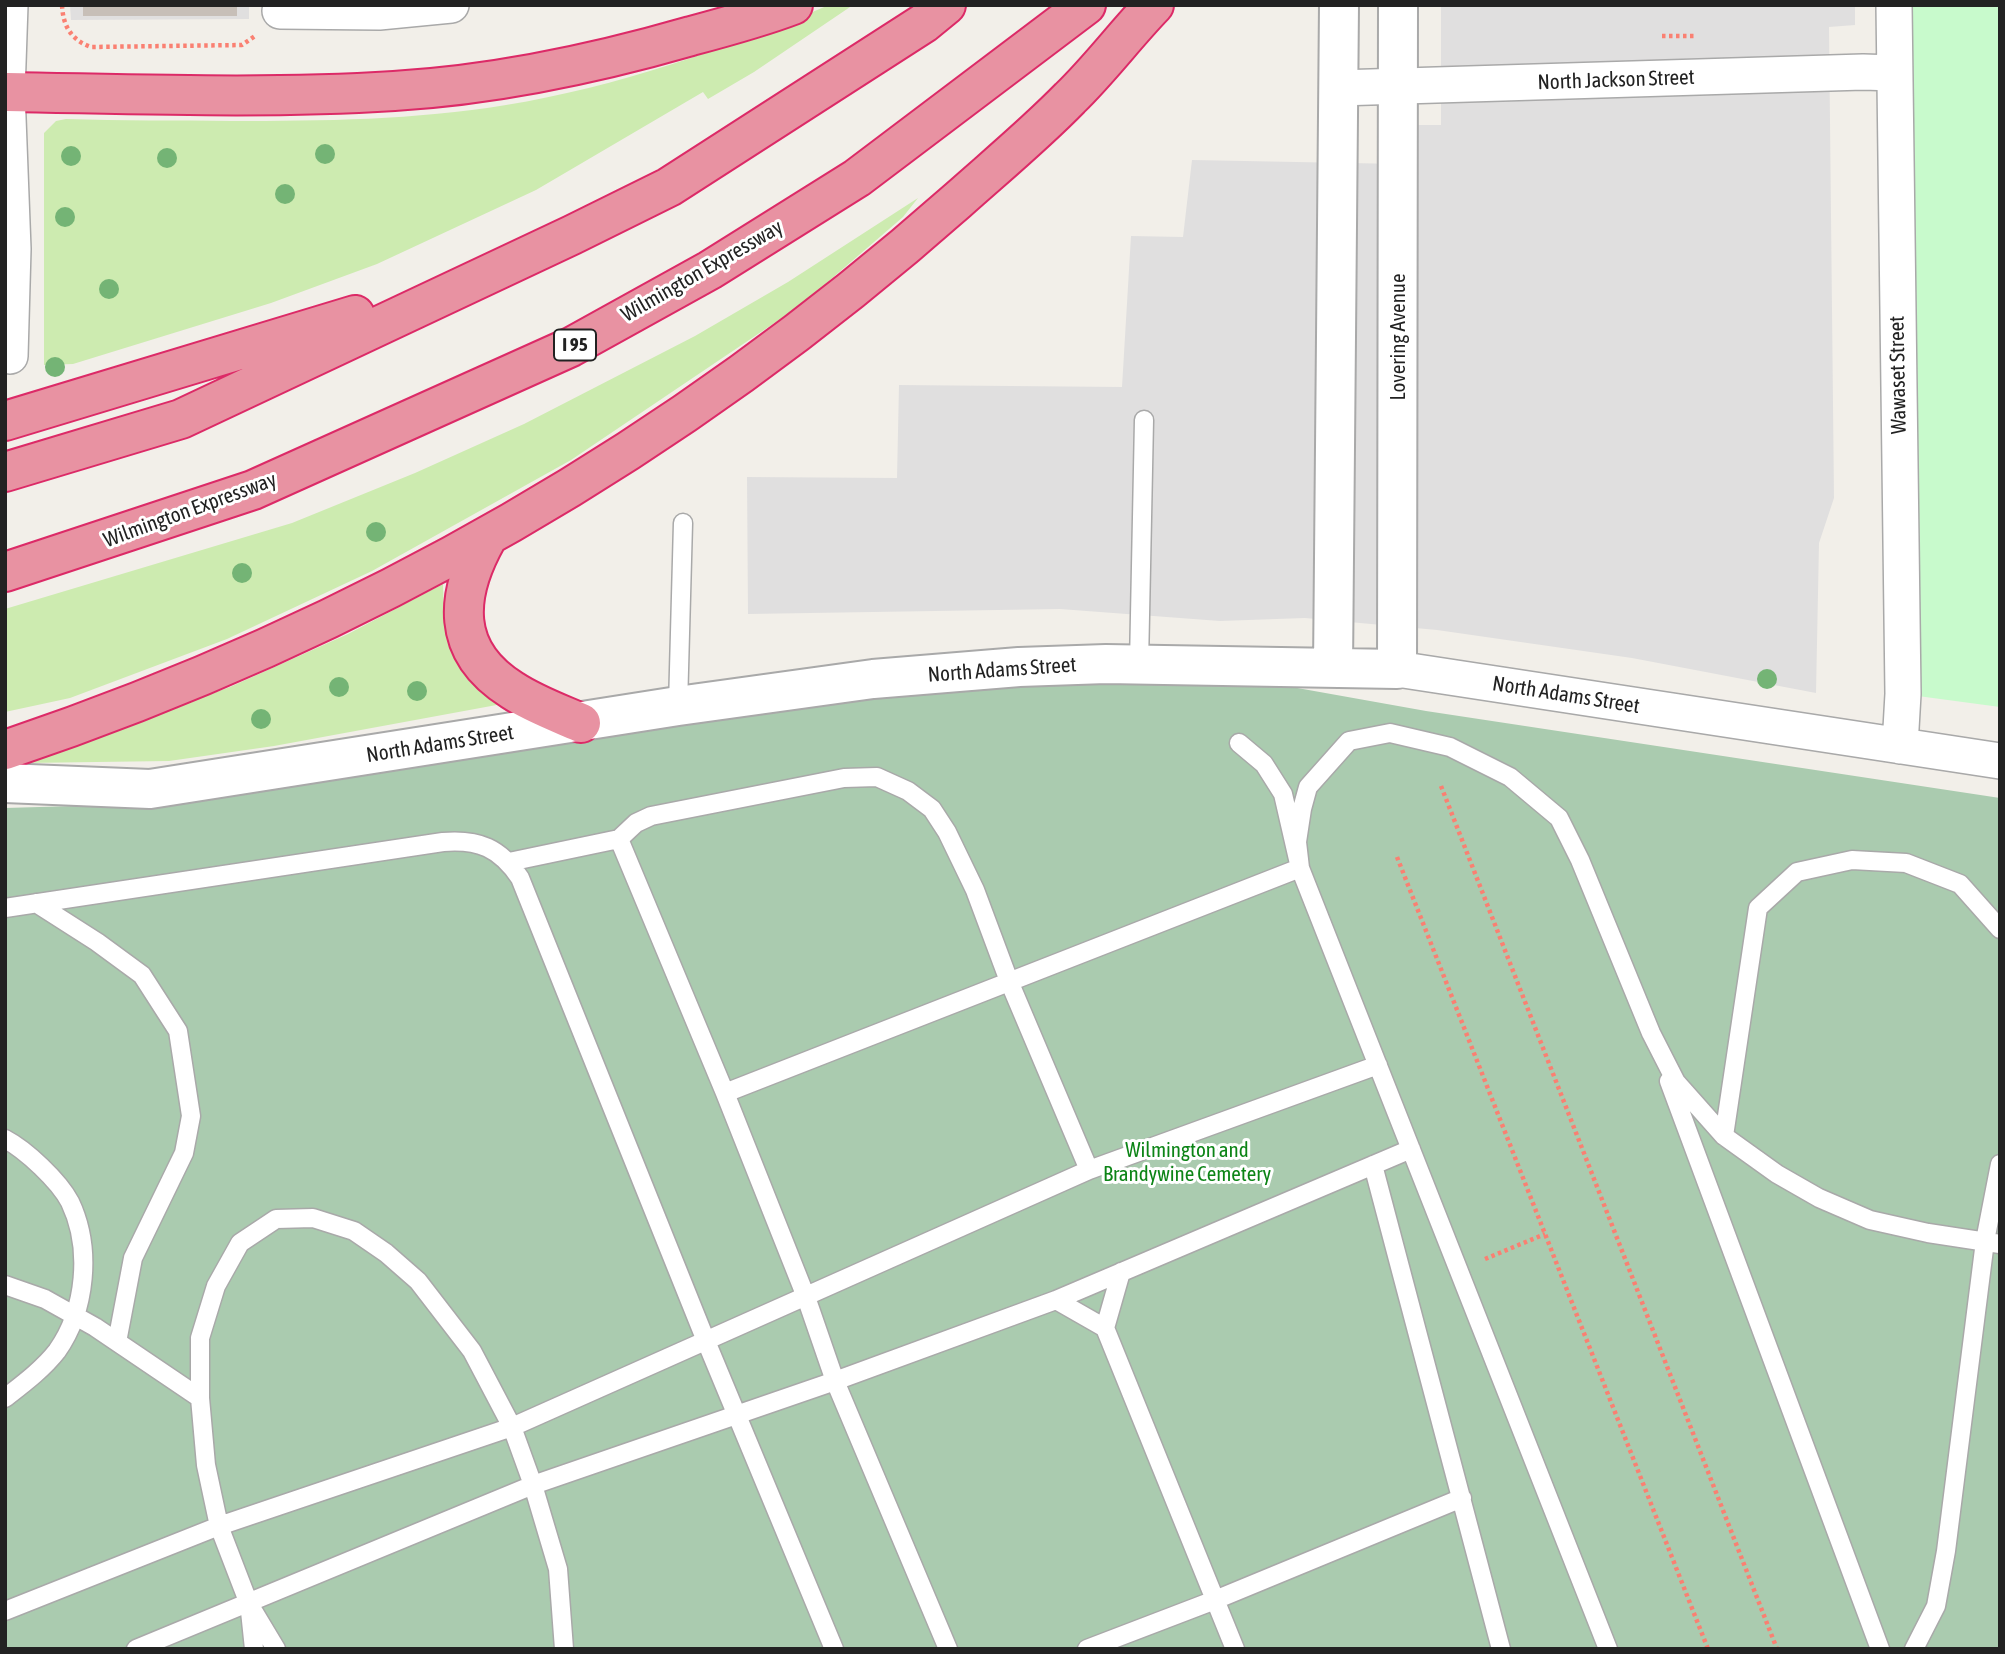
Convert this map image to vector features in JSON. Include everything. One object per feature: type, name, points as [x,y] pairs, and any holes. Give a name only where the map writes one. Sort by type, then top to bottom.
[{"type":"highway","points":[[7,92],[305,94],[397,91],[552,71],[629,54],[793,5]]},
{"type":"highway","points":[[5,472],[181,419],[669,187],[924,23],[946,5]]},
{"type":"highway","name":"Wilmington Expressway","points":[[5,572],[253,490],[570,347],[710,270],[857,178],[1086,5]]},
{"type":"highway","points":[[5,750],[128,706],[270,645],[419,575],[487,538],[623,456],[697,407],[887,262],[1070,98],[1154,5]]},
{"type":"highway","points":[[5,421],[481,277]]},
{"type":"highway","points":[[487,538],[475,560],[463,595],[465,627],[478,658],[512,691],[581,723]]},
{"type":"street","points":[[8,356],[7,92],[10,5]]},
{"type":"street","points":[[270,19],[451,5]]},
{"type":"street","points":[[1333,668],[1339,5]]},
{"type":"street","name":"Lovering Avenue","points":[[1397,669],[1398,5]]},
{"type":"street","name":"Wawaset Street","points":[[1894,5],[1903,694],[1900,746]]},
{"type":"street","name":"North Jackson Street","points":[[1338,88],[1863,72],[1894,74]]},
{"type":"street","name":"North Adams Street","points":[[5,783],[150,789],[678,706],[873,679],[1019,667],[1139,664],[1397,669],[2000,761]]},
{"type":"lane","points":[[1139,664],[1144,420]]},
{"type":"lane","points":[[678,706],[683,523]]},
{"type":"lane","points":[[1300,868],[1297,842],[1308,788],[1349,741],[1390,733],[1450,747],[1510,777],[1559,818],[1580,860],[1651,1033],[1880,1649]]},
{"type":"lane","points":[[1239,743],[1264,764],[1283,794],[1300,868],[1608,1649]]},
{"type":"lane","points":[[509,862],[619,839],[636,823],[651,816],[844,778],[877,777],[908,791],[932,809],[975,890],[1009,981],[1089,1170]]},
{"type":"lane","points":[[619,839],[725,1093],[806,1297],[835,1381],[948,1649]]},
{"type":"lane","points":[[5,908],[443,842],[481,844],[509,862],[520,878],[706,1342],[834,1649]]},
{"type":"lane","points":[[1724,1136],[1758,908],[1797,872],[1852,860],[1906,863],[1960,884],[2000,929]]},
{"type":"lane","points":[[725,1093],[1300,868]]},
{"type":"lane","points":[[36,904],[97,942],[142,975],[178,1031],[191,1116],[184,1153],[133,1258],[117,1342]]},
{"type":"lane","points":[[1651,1033],[1676,1082],[1724,1136],[1777,1174],[1819,1198],[1870,1220],[1928,1233],[1993,1242]]},
{"type":"lane","points":[[5,1611],[219,1527],[512,1427],[1089,1170],[1378,1065]]},
{"type":"lane","points":[[5,1139],[20,1147],[45,1171],[69,1201],[81,1238],[83,1285],[76,1315],[57,1351],[26,1382],[5,1398]]},
{"type":"lane","points":[[136,1649],[533,1486],[737,1416],[1056,1300],[1411,1149]]},
{"type":"lane","points":[[1914,1649],[1936,1606],[1946,1551],[1993,1242],[2000,1164]]},
{"type":"lane","points":[[1373,1165],[1501,1649]]},
{"type":"lane","points":[[276,1649],[249,1604],[219,1527],[206,1465],[200,1398],[200,1338],[216,1286],[240,1242],[276,1219],[313,1218],[354,1231],[386,1252],[418,1281],[472,1351],[512,1427],[533,1486],[558,1569],[564,1649]]},
{"type":"lane","points":[[1121,1272],[1105,1328],[1235,1649]]},
{"type":"lane","points":[[5,1285],[45,1299],[76,1315],[200,1398]]},
{"type":"lane","points":[[1056,1300],[1105,1328]]},
{"type":"lane","points":[[1087,1649],[1215,1600],[1462,1498]]},
{"type":"lane","points":[[249,1604],[254,1649]]},
{"type":"path","points":[[62,5],[67,30],[75,40],[91,47],[242,45],[270,19]]},
{"type":"path","points":[[1441,786],[1777,1649]]},
{"type":"path","points":[[1397,857],[1708,1649]]},
{"type":"path","points":[[1459,1270],[1545,1234]]},
{"type":"shaded area","points":[[70,5],[249,5],[249,19],[71,20]]},
{"type":"shaded area","points":[[1441,5],[1855,5],[1855,25],[1829,27],[1834,498],[1819,543],[1816,693],[1632,658],[1437,630],[1305,618],[1220,621],[1060,609],[748,614],[747,477],[897,478],[899,385],[1122,387],[1131,236],[1183,237],[1192,160],[1401,164],[1406,125],[1441,125]]},
{"type":"green space","points":[[829,5],[853,5],[754,72],[708,99],[703,92],[536,190],[377,264],[271,303],[73,364],[44,365],[44,133],[56,121],[334,120],[438,114],[506,105],[589,88],[670,65]]},
{"type":"green space","points":[[1894,5],[2000,5],[2000,707],[1903,694]]},
{"type":"green space","points":[[918,198],[903,217],[801,305],[571,460],[372,571],[227,639],[70,698],[5,712],[5,609],[292,523],[415,473],[524,424],[695,336],[788,282]]},
{"type":"green space","points":[[443,584],[444,620],[452,645],[502,704],[274,746],[169,761],[24,763],[230,687],[348,634]]},
{"type":"green space","name":"Wilmington and Brandywine Cemetery","points":[[1219,674],[1426,711],[2000,798],[2000,1649],[5,1649],[5,808],[74,806],[307,775],[803,694]]},
{"type":"building","points":[[83,5],[237,5],[237,16],[83,16]]}]
